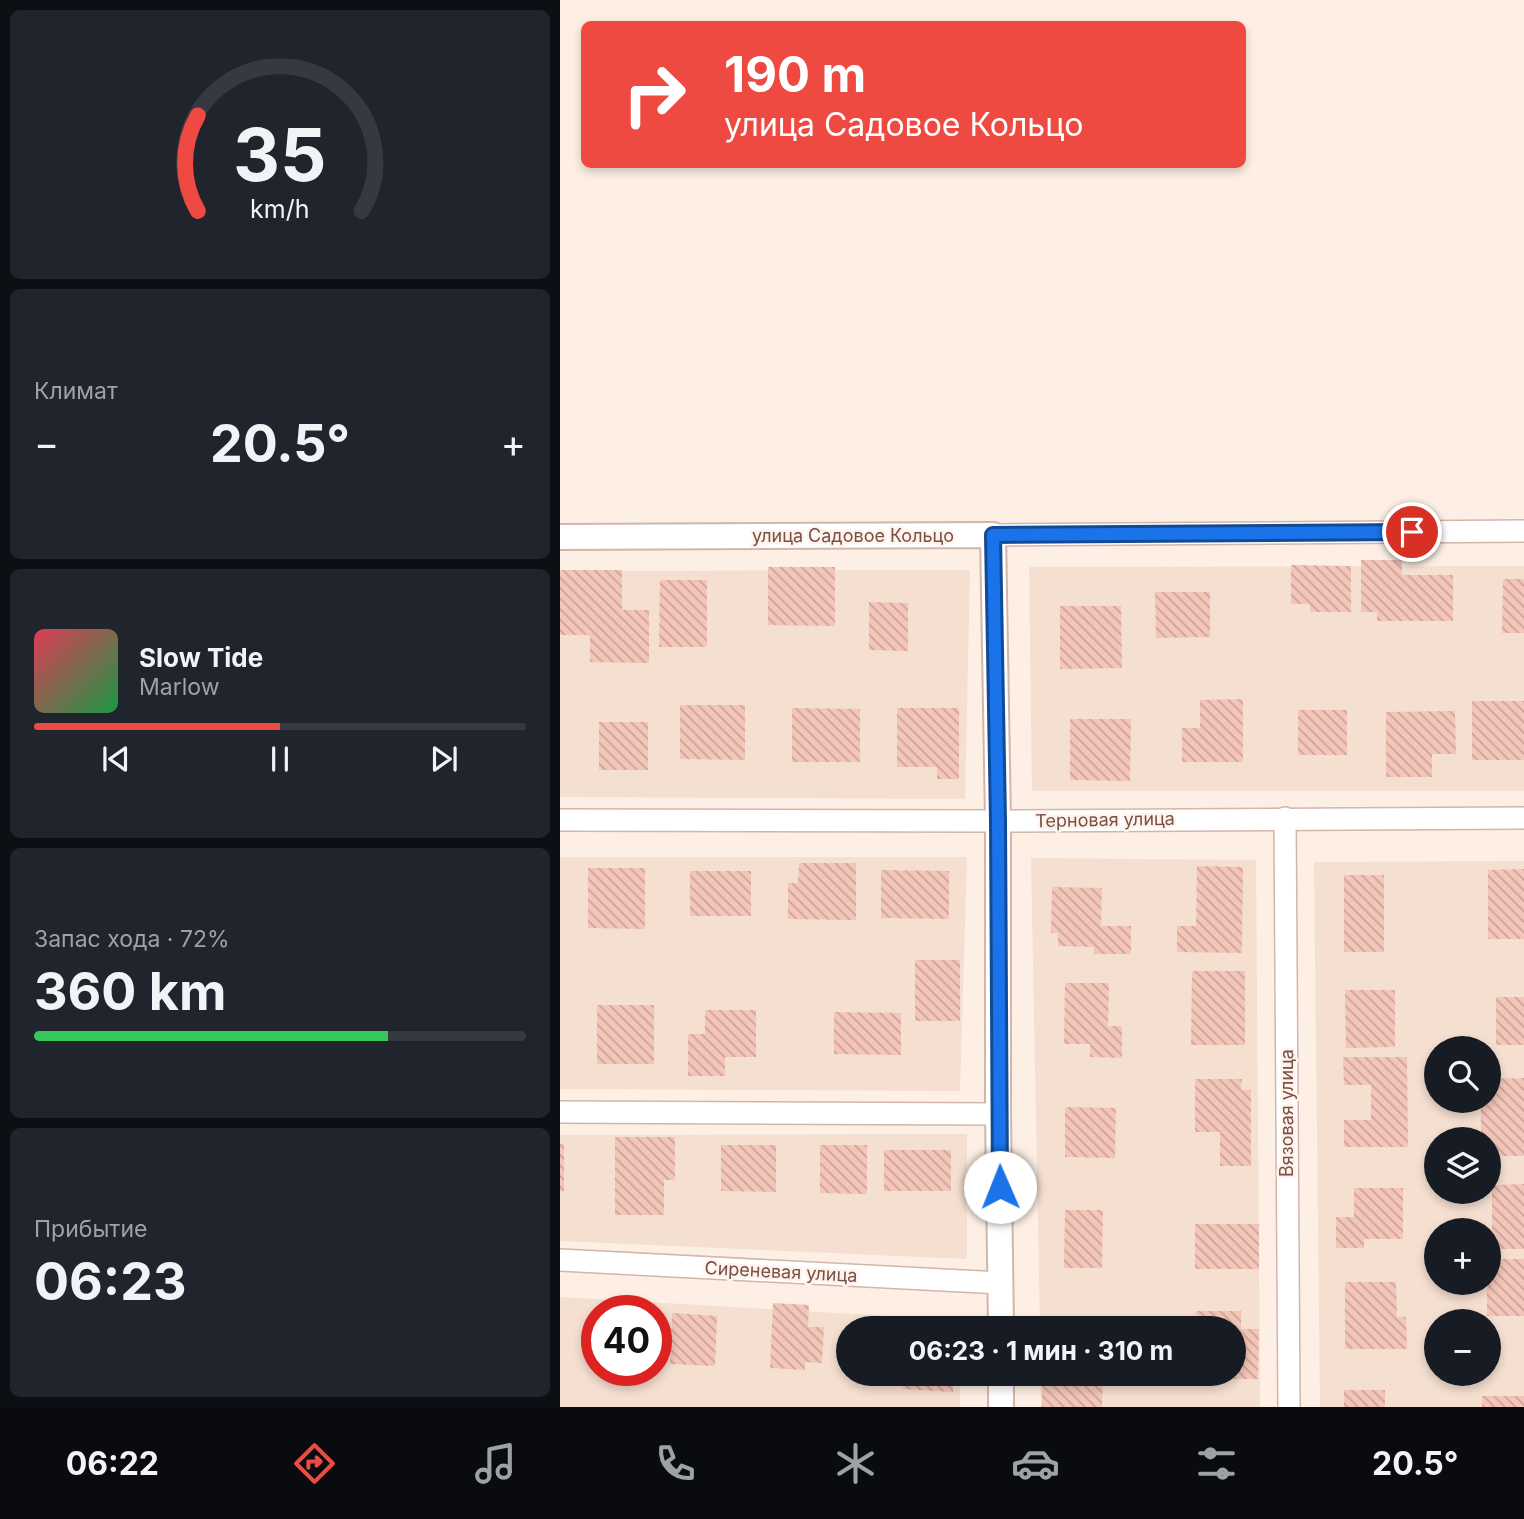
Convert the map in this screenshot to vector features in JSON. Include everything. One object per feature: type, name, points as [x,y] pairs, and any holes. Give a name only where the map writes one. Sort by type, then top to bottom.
[{"type":"street","name":"улица Садовое Кольцо","points":[[560,537],[1524,531]]},
{"type":"street","points":[[993,535],[1001,1316]]},
{"type":"street","name":"Вязовая улица","points":[[1285,818],[1289,1407]]},
{"type":"street","name":"Терновая улица","points":[[560,820],[1524,818]]},
{"type":"street","points":[[560,1112],[998,1114]]},
{"type":"street","name":"Сиреневая улица","points":[[560,1260],[1001,1283]]},
{"type":"street","points":[[1001,1386],[1001,1407]]},
{"type":"shaded area","points":[[1524,566],[1524,791],[1032,791],[1029,567]]},
{"type":"shaded area","points":[[970,570],[965,799],[560,797],[560,571]]},
{"type":"shaded area","points":[[560,857],[967,857],[960,1091],[560,1089]]},
{"type":"shaded area","points":[[1031,858],[1256,860],[1260,1407],[1041,1407],[1040,1386],[1246,1386],[1246,1316],[1040,1316]]},
{"type":"shaded area","points":[[1524,861],[1524,1407],[1320,1407],[1314,862]]},
{"type":"shaded area","points":[[967,1134],[967,1259],[560,1241],[560,1135]]},
{"type":"shaded area","points":[[560,1297],[581,1298],[581,1386],[672,1386],[672,1303],[890,1316],[836,1316],[836,1386],[960,1386],[960,1407],[560,1407]]},
{"type":"building","points":[[1361,560],[1402,560],[1402,575],[1453,575],[1453,621],[1377,621],[1377,612],[1361,612]]},
{"type":"building","points":[[1291,565],[1351,566],[1351,612],[1310,612],[1310,604],[1291,604]]},
{"type":"building","points":[[768,567],[835,567],[835,626],[768,625]]},
{"type":"building","points":[[560,570],[622,570],[622,610],[649,610],[649,663],[590,662],[590,635],[560,635]]},
{"type":"building","points":[[1503,579],[1524,579],[1524,633],[1502,633]]},
{"type":"building","points":[[660,580],[707,580],[707,647],[659,647]]},
{"type":"building","points":[[1155,592],[1210,592],[1210,637],[1156,638]]},
{"type":"building","points":[[869,602],[908,603],[908,651],[869,650]]},
{"type":"building","points":[[1060,606],[1121,606],[1122,668],[1060,669]]},
{"type":"building","points":[[1243,699],[1243,762],[1182,762],[1182,728],[1200,728],[1200,700]]},
{"type":"building","points":[[1472,701],[1524,701],[1524,760],[1472,760]]},
{"type":"building","points":[[680,705],[745,705],[745,760],[680,759]]},
{"type":"building","points":[[792,708],[860,709],[860,762],[792,762]]},
{"type":"building","points":[[897,708],[959,708],[959,779],[937,779],[937,767],[897,767]]},
{"type":"building","points":[[1298,710],[1347,710],[1347,755],[1298,755]]},
{"type":"building","points":[[1455,711],[1456,754],[1432,754],[1432,777],[1386,777],[1386,712]]},
{"type":"building","points":[[1070,719],[1131,719],[1130,781],[1070,780]]},
{"type":"building","points":[[599,722],[648,722],[648,770],[599,770]]},
{"type":"building","points":[[799,863],[856,863],[856,920],[788,919],[788,883],[798,883]]},
{"type":"building","points":[[1197,866],[1243,867],[1242,953],[1177,952],[1177,926],[1196,926]]},
{"type":"building","points":[[588,868],[645,868],[645,929],[588,928]]},
{"type":"building","points":[[1524,869],[1524,939],[1488,939],[1488,870]]},
{"type":"building","points":[[881,870],[949,871],[949,919],[881,918]]},
{"type":"building","points":[[690,871],[751,871],[751,916],[690,916]]},
{"type":"building","points":[[1344,875],[1384,875],[1384,952],[1344,952]]},
{"type":"building","points":[[1052,887],[1102,888],[1101,926],[1131,926],[1131,954],[1094,954],[1094,947],[1058,946],[1058,933],[1051,933]]},
{"type":"building","points":[[915,960],[960,960],[960,1021],[915,1021]]},
{"type":"building","points":[[1192,971],[1245,971],[1245,1045],[1191,1045]]},
{"type":"building","points":[[1065,983],[1109,983],[1108,1026],[1122,1026],[1122,1058],[1090,1057],[1090,1044],[1064,1044]]},
{"type":"building","points":[[1345,990],[1395,990],[1395,1047],[1346,1048]]},
{"type":"building","points":[[1496,997],[1524,997],[1524,1045],[1501,1045],[1501,1036],[1496,1036]]},
{"type":"building","points":[[597,1005],[654,1005],[654,1064],[597,1064]]},
{"type":"building","points":[[705,1010],[756,1010],[756,1057],[725,1057],[725,1076],[688,1076],[688,1034],[705,1034]]},
{"type":"building","points":[[834,1012],[901,1013],[901,1055],[834,1054]]},
{"type":"building","points":[[1343,1057],[1407,1057],[1408,1147],[1344,1147],[1344,1120],[1371,1120],[1371,1085],[1344,1085]]},
{"type":"building","points":[[1524,1078],[1524,1156],[1501,1156],[1501,1127],[1481,1127],[1481,1113],[1501,1113],[1501,1079]]},
{"type":"building","points":[[1195,1079],[1242,1079],[1241,1090],[1251,1090],[1251,1166],[1220,1166],[1220,1132],[1195,1132]]},
{"type":"building","points":[[1065,1107],[1116,1108],[1115,1158],[1065,1157]]},
{"type":"building","points":[[615,1137],[675,1137],[675,1180],[664,1180],[664,1215],[615,1215]]},
{"type":"building","points":[[560,1144],[564,1144],[564,1191],[560,1191]]},
{"type":"building","points":[[721,1145],[776,1145],[776,1192],[721,1191]]},
{"type":"building","points":[[820,1145],[867,1145],[867,1194],[820,1193]]},
{"type":"building","points":[[884,1150],[951,1150],[951,1191],[884,1191]]},
{"type":"building","points":[[1524,1184],[1524,1249],[1501,1249],[1501,1218],[1492,1218],[1492,1204],[1501,1204],[1501,1185]]},
{"type":"building","points":[[1354,1188],[1403,1188],[1403,1239],[1364,1239],[1364,1248],[1336,1248],[1336,1217],[1354,1217]]},
{"type":"building","points":[[1065,1210],[1103,1210],[1102,1268],[1064,1268]]},
{"type":"building","points":[[1195,1224],[1259,1224],[1259,1269],[1195,1269]]},
{"type":"building","points":[[1501,1259],[1524,1259],[1524,1316],[1501,1316],[1501,1309],[1487,1309],[1487,1295],[1501,1295]]},
{"type":"building","points":[[1345,1282],[1396,1282],[1397,1317],[1406,1317],[1407,1349],[1345,1349]]},
{"type":"building","points":[[773,1303],[809,1305],[808,1327],[824,1327],[822,1363],[805,1362],[805,1370],[770,1368]]},
{"type":"building","points":[[1196,1311],[1241,1311],[1241,1316],[1196,1316]]},
{"type":"building","points":[[672,1313],[717,1316],[715,1366],[672,1364]]},
{"type":"building","points":[[1246,1329],[1259,1329],[1258,1379],[1246,1379]]},
{"type":"building","points":[[903,1386],[953,1386],[953,1392],[903,1389]]},
{"type":"building","points":[[1042,1386],[1103,1386],[1102,1407],[1042,1407]]},
{"type":"building","points":[[1344,1390],[1385,1390],[1385,1407],[1344,1407]]},
{"type":"building","points":[[1482,1396],[1524,1396],[1524,1407],[1482,1407]]},
{"type":"route","points":[[1000,1187],[993,535],[1412,532]]}]
